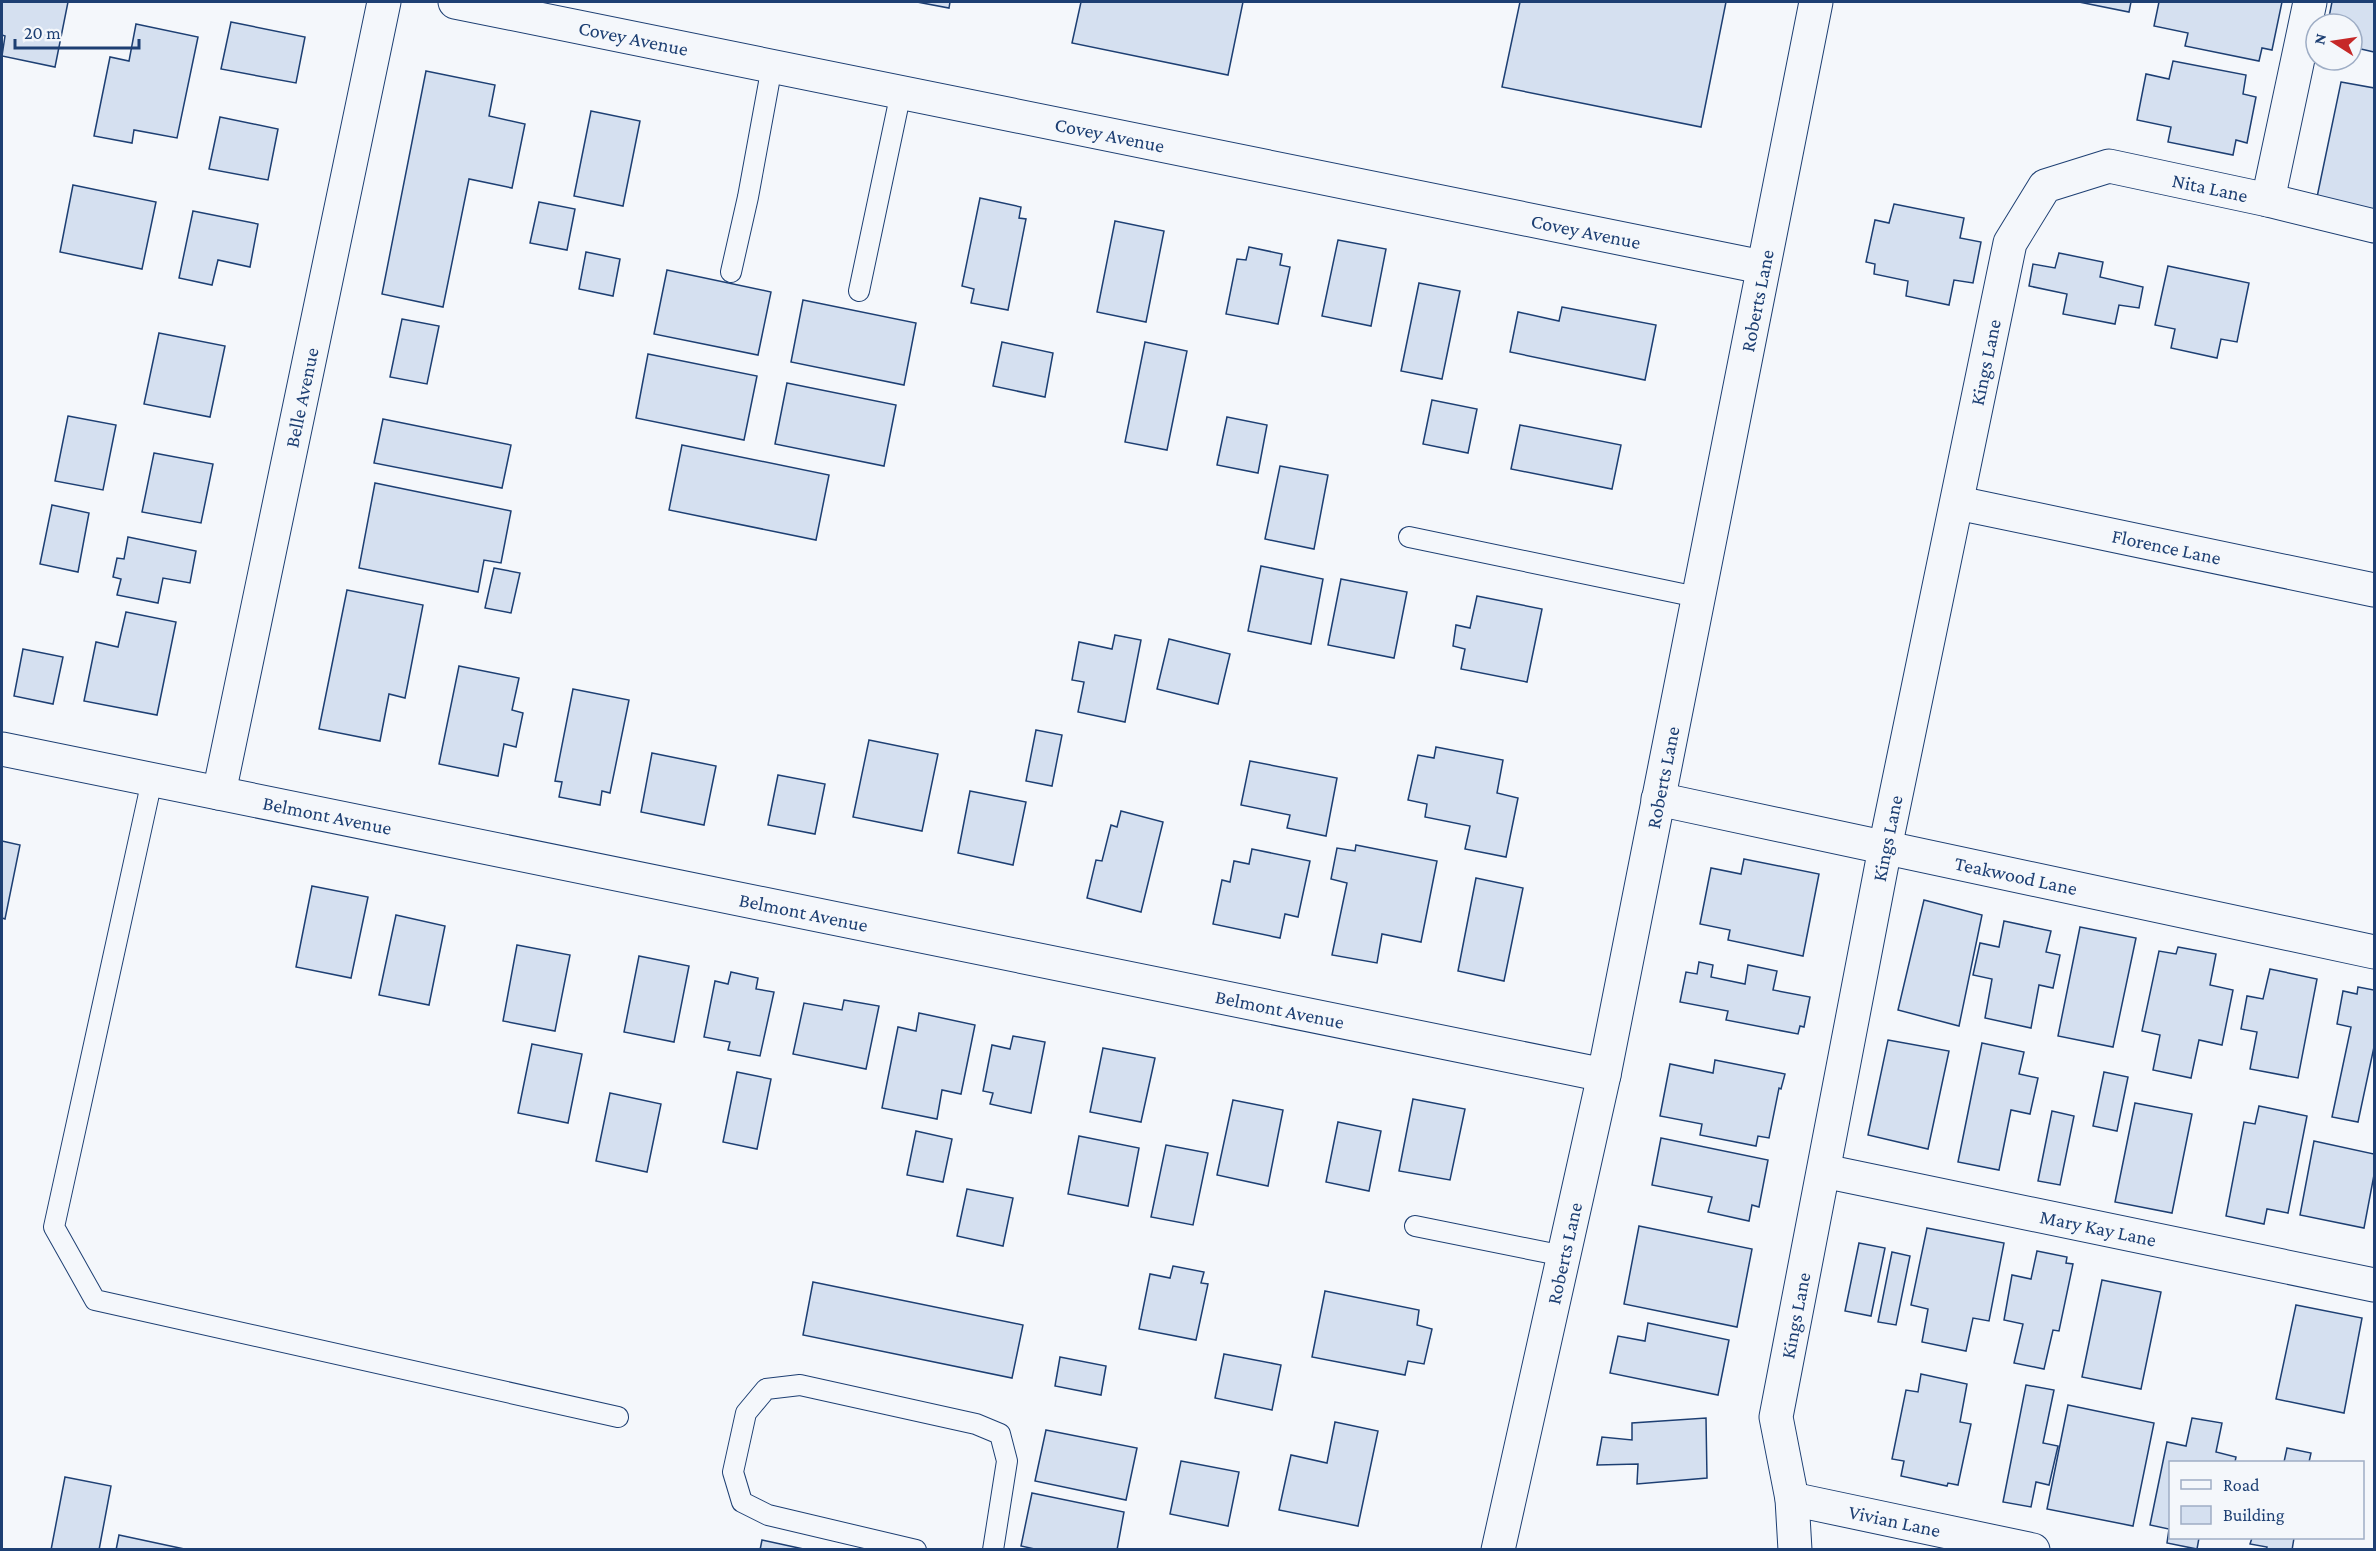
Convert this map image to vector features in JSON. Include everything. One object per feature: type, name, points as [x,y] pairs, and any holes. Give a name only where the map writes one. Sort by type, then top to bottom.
[{"type":"street","name":"Belle Avenue","points":[[219,794],[384,2]]},
{"type":"street","name":"Covey Avenue","points":[[455,2],[1762,267]]},
{"type":"street","name":"Roberts Lane","points":[[1498,1550],[1604,1075],[1816,2]]},
{"type":"street","points":[[2268,200],[2310,2]]},
{"type":"street","name":"Nita Lane","points":[[2045,186],[2109,166],[2268,200],[2374,226]]},
{"type":"street","name":"Kings Lane","points":[[1795,1550],[1791,1499],[1776,1417],[1885,848],[2010,243],[2045,186]]},
{"type":"street","name":"Florence Lane","points":[[1958,503],[2374,590]]},
{"type":"street","name":"Belmont Avenue","points":[[2,749],[1604,1075]]},
{"type":"street","name":"Teakwood Lane","points":[[1658,799],[2374,952]]},
{"type":"street","name":"Mary Kay Lane","points":[[1824,1171],[2374,1285]]},
{"type":"street","name":"Vivian Lane","points":[[1791,1499],[2033,1550]]},
{"type":"lane","points":[[731,272],[772,66]]},
{"type":"lane","points":[[859,291],[901,92]]},
{"type":"lane","points":[[1409,537],[1697,597]]},
{"type":"lane","points":[[152,780],[54,1227],[94,1300],[618,1417]]},
{"type":"lane","points":[[1415,1226],[1563,1256]]},
{"type":"lane","points":[[916,1550],[768,1515],[742,1502],[732,1472],[746,1413],[766,1389],[800,1385],[976,1424],[1000,1434],[1007,1461],[993,1550]]},
{"type":"building","points":[[2,2],[68,2],[55,67],[2,56],[5,36],[2,35]]},
{"type":"building","points":[[917,2],[950,2],[949,8]]},
{"type":"building","points":[[1081,2],[1243,2],[1228,75],[1072,43]]},
{"type":"building","points":[[1520,2],[1726,2],[1701,127],[1502,87]]},
{"type":"building","points":[[2079,2],[2131,2],[2129,12]]},
{"type":"building","points":[[2159,2],[2282,2],[2272,50],[2262,48],[2259,61],[2185,46],[2188,33],[2154,26]]},
{"type":"building","points":[[2332,2],[2374,2],[2374,52],[2364,50],[2364,12],[2330,12]]},
{"type":"building","points":[[231,22],[305,37],[296,83],[221,69]]},
{"type":"building","points":[[136,24],[198,37],[177,138],[134,130],[132,143],[94,136],[110,57],[129,61]]},
{"type":"building","points":[[2173,61],[2246,75],[2243,94],[2256,97],[2247,143],[2236,140],[2233,155],[2168,142],[2171,127],[2137,120],[2146,74],[2169,79]]},
{"type":"building","points":[[426,71],[495,85],[489,116],[525,124],[512,188],[469,179],[443,307],[382,294]]},
{"type":"building","points":[[2341,82],[2374,88],[2374,213],[2316,202]]},
{"type":"building","points":[[591,111],[640,121],[623,206],[574,196]]},
{"type":"building","points":[[220,117],[278,129],[268,180],[209,169]]},
{"type":"building","points":[[73,185],[156,202],[142,269],[60,252]]},
{"type":"building","points":[[980,198],[1021,207],[1019,218],[1026,219],[1008,310],[971,303],[974,289],[962,286]]},
{"type":"building","points":[[539,202],[575,209],[567,250],[530,243]]},
{"type":"building","points":[[1894,204],[1964,218],[1960,238],[1981,242],[1973,283],[1954,280],[1949,305],[1906,296],[1908,281],[1874,274],[1875,264],[1866,262],[1875,220],[1889,223]]},
{"type":"building","points":[[193,211],[258,224],[250,267],[218,260],[212,285],[179,278]]},
{"type":"building","points":[[1115,221],[1164,231],[1146,322],[1097,312]]},
{"type":"building","points":[[1338,240],[1386,249],[1371,326],[1322,316]]},
{"type":"building","points":[[1249,247],[1282,254],[1280,265],[1290,267],[1278,324],[1226,314],[1237,259],[1246,260]]},
{"type":"building","points":[[586,252],[620,259],[613,296],[579,289]]},
{"type":"building","points":[[2059,253],[2103,262],[2100,277],[2143,287],[2139,308],[2119,305],[2115,324],[2063,314],[2067,294],[2029,286],[2033,264],[2055,268]]},
{"type":"building","points":[[2168,266],[2249,283],[2237,342],[2221,339],[2217,358],[2171,348],[2175,329],[2155,325]]},
{"type":"building","points":[[667,270],[771,292],[758,355],[654,334]]},
{"type":"building","points":[[1419,283],[1460,291],[1442,379],[1401,371]]},
{"type":"building","points":[[803,300],[916,323],[904,385],[791,362]]},
{"type":"building","points":[[1562,307],[1656,325],[1645,380],[1510,352],[1518,312],[1559,321]]},
{"type":"building","points":[[402,319],[439,326],[427,384],[390,377]]},
{"type":"building","points":[[159,333],[225,346],[210,417],[144,404]]},
{"type":"building","points":[[1002,342],[1053,353],[1045,397],[993,386]]},
{"type":"building","points":[[1145,342],[1187,351],[1167,450],[1125,442]]},
{"type":"building","points":[[648,354],[757,376],[744,440],[636,418]]},
{"type":"building","points":[[787,383],[896,405],[884,466],[775,444]]},
{"type":"building","points":[[1432,400],[1477,409],[1468,453],[1423,444]]},
{"type":"building","points":[[68,416],[116,425],[103,490],[55,481]]},
{"type":"building","points":[[1227,417],[1267,425],[1258,473],[1217,465]]},
{"type":"building","points":[[383,419],[511,445],[502,488],[374,463]]},
{"type":"building","points":[[1520,425],[1621,445],[1612,489],[1511,469]]},
{"type":"building","points":[[682,445],[829,475],[816,540],[669,510]]},
{"type":"building","points":[[154,453],[213,464],[201,523],[142,512]]},
{"type":"building","points":[[1280,466],[1328,475],[1314,549],[1265,539]]},
{"type":"building","points":[[375,483],[511,511],[501,563],[484,560],[478,592],[359,568]]},
{"type":"building","points":[[52,505],[89,513],[78,572],[40,564]]},
{"type":"building","points":[[128,537],[196,551],[190,583],[163,578],[158,603],[117,595],[121,579],[113,577],[117,558],[124,559]]},
{"type":"building","points":[[1261,566],[1323,579],[1311,644],[1248,631]]},
{"type":"building","points":[[494,568],[520,573],[511,613],[485,608]]},
{"type":"building","points":[[1341,579],[1407,592],[1394,658],[1328,645]]},
{"type":"building","points":[[347,590],[423,605],[405,698],[389,694],[380,741],[319,729]]},
{"type":"building","points":[[1477,596],[1542,609],[1527,682],[1461,669],[1465,649],[1453,646],[1456,625],[1470,628]]},
{"type":"building","points":[[126,612],[176,622],[157,715],[84,701],[96,642],[118,647]]},
{"type":"building","points":[[1115,635],[1141,640],[1125,722],[1078,712],[1084,682],[1072,680],[1079,642],[1112,649]]},
{"type":"building","points":[[1169,639],[1230,654],[1218,704],[1157,689]]},
{"type":"building","points":[[23,649],[63,657],[53,704],[14,696]]},
{"type":"building","points":[[459,666],[519,678],[512,710],[523,713],[516,747],[504,744],[498,776],[439,764]]},
{"type":"building","points":[[573,689],[629,700],[610,793],[602,791],[600,805],[559,797],[562,782],[555,781]]},
{"type":"building","points":[[1036,730],[1062,735],[1052,786],[1026,781]]},
{"type":"building","points":[[869,740],[938,754],[922,831],[853,817]]},
{"type":"building","points":[[1436,747],[1503,760],[1497,793],[1518,798],[1506,857],[1465,849],[1470,826],[1425,817],[1427,804],[1408,800],[1418,755],[1434,758]]},
{"type":"building","points":[[652,753],[716,766],[704,825],[641,812]]},
{"type":"building","points":[[1250,761],[1337,778],[1326,836],[1287,828],[1290,815],[1241,805]]},
{"type":"building","points":[[778,775],[825,784],[815,834],[768,825]]},
{"type":"building","points":[[970,791],[1026,802],[1013,865],[958,853]]},
{"type":"building","points":[[1121,811],[1163,822],[1141,912],[1087,898],[1096,860],[1102,861],[1111,825],[1117,827]]},
{"type":"building","points":[[2,841],[20,845],[5,919],[2,918]]},
{"type":"building","points":[[1356,845],[1437,861],[1421,942],[1382,934],[1377,963],[1332,955],[1347,883],[1331,879],[1337,848],[1355,851]]},
{"type":"building","points":[[1252,849],[1310,861],[1298,917],[1285,914],[1280,938],[1213,924],[1222,880],[1230,882],[1234,861],[1249,864]]},
{"type":"building","points":[[1744,859],[1819,874],[1803,956],[1728,940],[1730,930],[1700,924],[1711,868],[1741,874]]},
{"type":"building","points":[[1476,878],[1523,888],[1504,981],[1458,971]]},
{"type":"building","points":[[312,886],[368,897],[351,978],[296,967]]},
{"type":"building","points":[[1924,900],[1982,915],[1959,1026],[1898,1010]]},
{"type":"building","points":[[396,915],[445,926],[429,1005],[379,995]]},
{"type":"building","points":[[2004,921],[2051,931],[2046,952],[2060,955],[2053,988],[2039,985],[2031,1028],[1985,1018],[1992,979],[1973,975],[1980,943],[1999,947]]},
{"type":"building","points":[[2080,927],[2136,938],[2113,1047],[2058,1036]]},
{"type":"building","points":[[517,945],[570,955],[555,1031],[503,1021]]},
{"type":"building","points":[[2178,947],[2216,954],[2210,985],[2233,990],[2222,1045],[2199,1040],[2191,1078],[2153,1070],[2160,1035],[2142,1031],[2159,951],[2176,954]]},
{"type":"building","points":[[639,956],[689,966],[674,1042],[624,1032]]},
{"type":"building","points":[[1699,962],[1713,965],[1711,977],[1745,984],[1748,965],[1777,971],[1773,990],[1810,997],[1804,1027],[1800,1026],[1798,1034],[1726,1020],[1728,1011],[1680,1002],[1686,972],[1697,974]]},
{"type":"building","points":[[2270,969],[2317,979],[2298,1078],[2250,1069],[2257,1032],[2241,1029],[2247,996],[2263,999]]},
{"type":"building","points":[[731,972],[758,978],[756,989],[774,992],[760,1056],[728,1050],[730,1042],[704,1037],[715,981],[728,984]]},
{"type":"building","points":[[2358,987],[2374,990],[2374,1047],[2358,1122],[2332,1117],[2351,1027],[2337,1024],[2343,991],[2357,994]]},
{"type":"building","points":[[844,1000],[879,1006],[866,1069],[793,1054],[804,1003],[842,1010]]},
{"type":"building","points":[[919,1013],[975,1025],[961,1094],[942,1090],[937,1119],[882,1108],[898,1027],[916,1031]]},
{"type":"building","points":[[1013,1036],[1045,1042],[1031,1113],[990,1104],[993,1093],[983,1091],[992,1045],[1010,1049]]},
{"type":"building","points":[[1888,1040],[1949,1051],[1928,1149],[1868,1135]]},
{"type":"building","points":[[1982,1043],[2024,1052],[2019,1074],[2038,1078],[2030,1114],[2011,1110],[1999,1170],[1958,1162]]},
{"type":"building","points":[[532,1044],[582,1054],[568,1123],[518,1113]]},
{"type":"building","points":[[1103,1048],[1155,1058],[1141,1122],[1090,1112]]},
{"type":"building","points":[[1715,1060],[1785,1074],[1781,1089],[1779,1088],[1769,1138],[1758,1136],[1756,1146],[1700,1135],[1702,1124],[1660,1116],[1670,1064],[1713,1073]]},
{"type":"building","points":[[737,1072],[771,1079],[757,1149],[723,1142]]},
{"type":"building","points":[[2104,1072],[2128,1077],[2117,1131],[2093,1126]]},
{"type":"building","points":[[610,1093],[661,1104],[647,1172],[596,1161]]},
{"type":"building","points":[[1413,1099],[1465,1109],[1450,1180],[1399,1171]]},
{"type":"building","points":[[1233,1100],[1283,1110],[1268,1186],[1217,1175]]},
{"type":"building","points":[[2135,1103],[2192,1114],[2172,1213],[2115,1202]]},
{"type":"building","points":[[2259,1106],[2307,1116],[2288,1213],[2267,1209],[2264,1224],[2226,1216],[2244,1122],[2255,1124]]},
{"type":"building","points":[[2052,1111],[2074,1116],[2060,1185],[2038,1181]]},
{"type":"building","points":[[1338,1122],[1381,1131],[1369,1191],[1326,1182]]},
{"type":"building","points":[[916,1131],[952,1139],[943,1182],[907,1175]]},
{"type":"building","points":[[1079,1136],[1139,1148],[1128,1206],[1068,1194]]},
{"type":"building","points":[[1661,1138],[1768,1160],[1759,1207],[1752,1205],[1749,1221],[1708,1212],[1712,1197],[1652,1185]]},
{"type":"building","points":[[2314,1141],[2374,1154],[2374,1175],[2364,1228],[2300,1215]]},
{"type":"building","points":[[1166,1145],[1208,1153],[1193,1225],[1151,1217]]},
{"type":"building","points":[[967,1189],[1013,1198],[1003,1246],[957,1236]]},
{"type":"building","points":[[1639,1226],[1752,1249],[1737,1327],[1624,1304]]},
{"type":"building","points":[[1927,1228],[2004,1243],[1989,1321],[1973,1318],[1966,1351],[1922,1342],[1928,1309],[1911,1305]]},
{"type":"building","points":[[1859,1243],[1885,1248],[1871,1316],[1845,1311]]},
{"type":"building","points":[[2037,1251],[2067,1257],[2066,1263],[2073,1264],[2059,1331],[2053,1330],[2044,1369],[2014,1363],[2023,1324],[2004,1320],[2012,1275],[2031,1279]]},
{"type":"building","points":[[1892,1252],[1910,1256],[1896,1325],[1878,1322]]},
{"type":"building","points":[[1173,1266],[1204,1272],[1201,1283],[1208,1284],[1196,1340],[1139,1329],[1150,1274],[1170,1278]]},
{"type":"building","points":[[2102,1280],[2161,1292],[2141,1389],[2082,1377]]},
{"type":"building","points":[[813,1282],[1023,1325],[1012,1378],[803,1335]]},
{"type":"building","points":[[1325,1291],[1419,1310],[1417,1325],[1432,1329],[1424,1364],[1408,1361],[1405,1375],[1312,1357]]},
{"type":"building","points":[[2296,1305],[2362,1318],[2344,1413],[2276,1399]]},
{"type":"building","points":[[1648,1323],[1729,1340],[1718,1395],[1610,1373],[1618,1336],[1645,1341]]},
{"type":"building","points":[[1224,1354],[1281,1365],[1272,1410],[1215,1398]]},
{"type":"building","points":[[1060,1357],[1106,1366],[1101,1395],[1055,1386]]},
{"type":"building","points":[[1921,1374],[1967,1384],[1960,1422],[1971,1424],[1958,1485],[1948,1483],[1947,1486],[1901,1476],[1904,1461],[1892,1459],[1906,1390],[1918,1392]]},
{"type":"building","points":[[2026,1385],[2054,1390],[2043,1443],[2058,1446],[2049,1485],[2036,1482],[2031,1507],[2003,1502]]},
{"type":"building","points":[[2068,1405],[2154,1423],[2133,1526],[2047,1509]]},
{"type":"building","points":[[1706,1418],[1707,1478],[1637,1484],[1638,1464],[1597,1465],[1602,1437],[1632,1440],[1632,1423]]},
{"type":"building","points":[[2192,1418],[2222,1423],[2216,1452],[2236,1457],[2235,1461],[2169,1461],[2169,1529],[2150,1525],[2167,1442],[2186,1446]]},
{"type":"building","points":[[1335,1422],[1378,1431],[1358,1526],[1279,1510],[1291,1455],[1327,1463]]},
{"type":"building","points":[[1046,1430],[1137,1448],[1126,1500],[1035,1481]]},
{"type":"building","points":[[2287,1448],[2311,1453],[2309,1461],[2284,1461]]},
{"type":"building","points":[[1181,1461],[1239,1472],[1228,1526],[1170,1514]]},
{"type":"building","points":[[65,1477],[111,1486],[99,1550],[51,1550]]},
{"type":"building","points":[[1032,1493],[1124,1512],[1117,1550],[1039,1550],[1021,1546]]},
{"type":"building","points":[[2169,1529],[2169,1539],[2199,1539],[2197,1549],[2167,1543]]},
{"type":"building","points":[[119,1535],[189,1550],[116,1550]]},
{"type":"building","points":[[2252,1539],[2294,1539],[2292,1550],[2266,1550],[2267,1547],[2250,1544]]},
{"type":"building","points":[[762,1540],[808,1550],[760,1550]]}]
